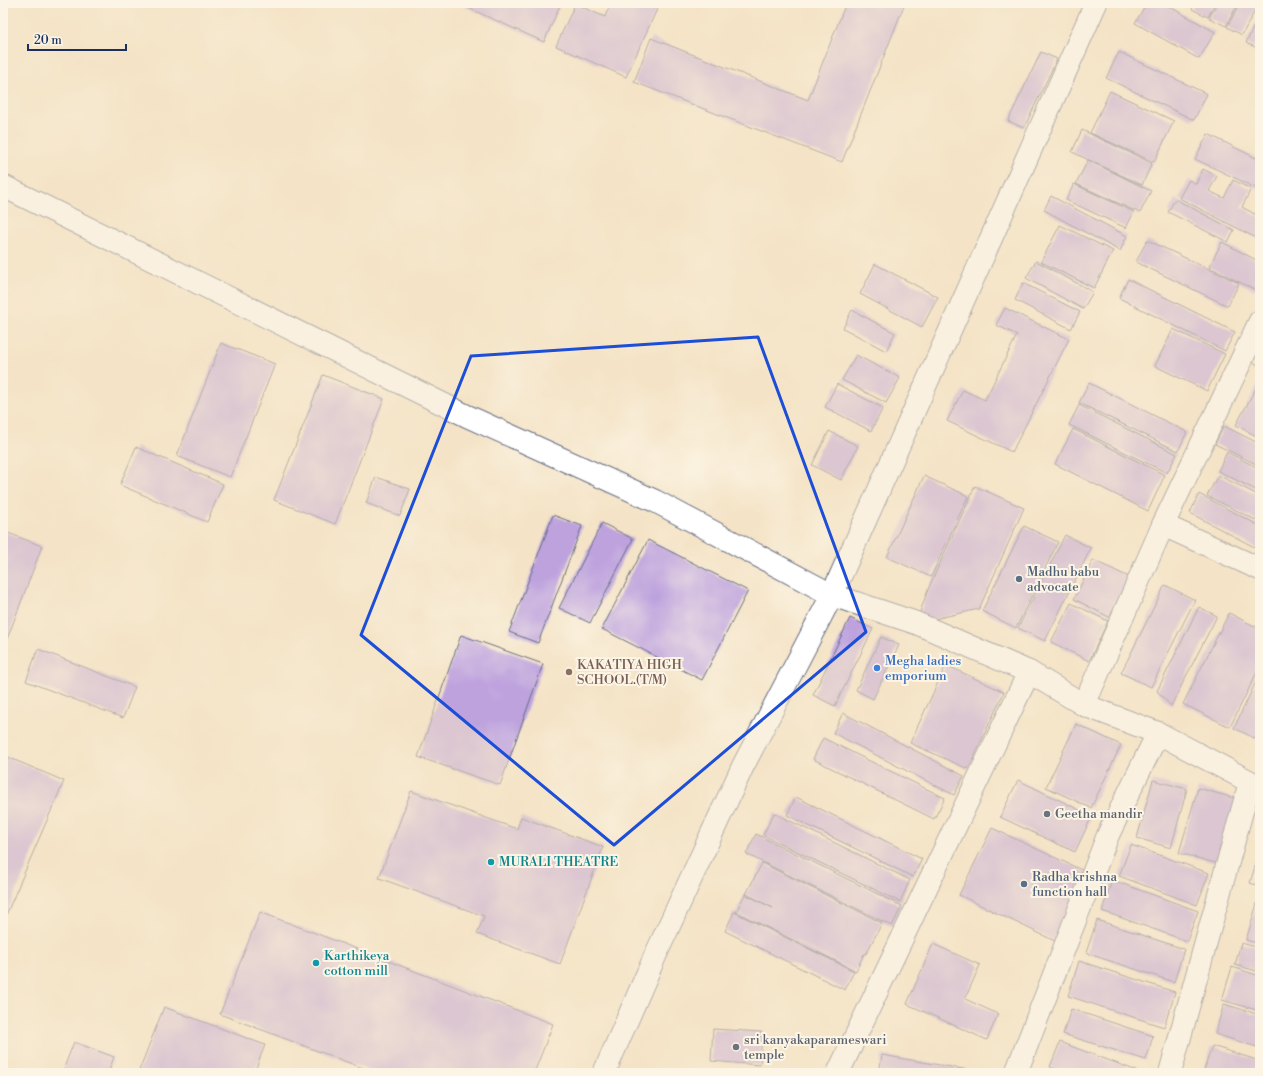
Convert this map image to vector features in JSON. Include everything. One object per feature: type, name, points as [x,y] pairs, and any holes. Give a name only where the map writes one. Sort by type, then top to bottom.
[{"type":"street","points":[[604,1073],[659,947],[743,766],[832,594],[1096,3]]},
{"type":"street","points":[[3,186],[467,416],[655,501],[832,594],[916,623],[1028,672],[1084,705],[1158,733],[1255,784],[1170,1073]]},
{"type":"street","points":[[1084,705],[1163,525],[1260,321]]},
{"type":"street","points":[[1163,525],[1260,570]]},
{"type":"street","points":[[838,1073],[1028,672]]},
{"type":"street","points":[[1016,1073],[1108,835],[1158,733]]},
{"type":"highlighted area","points":[[758,337],[866,632],[614,845],[361,635],[471,356]]},
{"type":"building","points":[[457,3],[561,3],[544,42]]},
{"type":"building","points":[[611,3],[648,3],[658,7],[626,77],[556,46],[575,4],[605,17]]},
{"type":"building","points":[[846,3],[905,3],[842,162],[634,82],[651,38],[808,100]]},
{"type":"building","points":[[1147,3],[1163,3],[1215,32],[1199,59],[1135,23]]},
{"type":"building","points":[[1194,3],[1215,3],[1208,17],[1192,9]]},
{"type":"building","points":[[1217,3],[1238,3],[1226,26],[1209,18]]},
{"type":"building","points":[[1240,3],[1259,3],[1242,35],[1227,27]]},
{"type":"building","points":[[1260,13],[1260,49],[1246,43]]},
{"type":"building","points":[[1041,52],[1057,59],[1024,128],[1008,121]]},
{"type":"building","points":[[1119,52],[1207,94],[1194,120],[1106,78]]},
{"type":"building","points":[[1110,91],[1174,121],[1154,162],[1090,133]]},
{"type":"building","points":[[1082,130],[1152,163],[1142,185],[1072,152]]},
{"type":"building","points":[[1208,134],[1260,160],[1260,190],[1195,159]]},
{"type":"building","points":[[1088,160],[1151,191],[1140,213],[1076,184]]},
{"type":"building","points":[[1203,169],[1217,176],[1209,191],[1224,198],[1233,180],[1251,189],[1242,207],[1260,217],[1260,240],[1179,198],[1189,180],[1196,184]]},
{"type":"building","points":[[1074,184],[1134,212],[1126,228],[1066,200]]},
{"type":"building","points":[[1051,196],[1127,236],[1120,251],[1044,210]]},
{"type":"building","points":[[1175,199],[1234,230],[1228,242],[1168,212]]},
{"type":"building","points":[[1060,225],[1113,251],[1094,288],[1041,262]]},
{"type":"building","points":[[1147,240],[1239,283],[1228,306],[1136,262]]},
{"type":"building","points":[[1222,242],[1260,262],[1260,280],[1255,290],[1209,267]]},
{"type":"building","points":[[1036,261],[1093,292],[1083,309],[1026,278]]},
{"type":"building","points":[[875,264],[938,297],[922,327],[860,294]]},
{"type":"building","points":[[1128,279],[1235,332],[1225,351],[1119,298]]},
{"type":"building","points":[[1023,283],[1080,312],[1071,329],[1015,300]]},
{"type":"building","points":[[1005,308],[1069,339],[1012,452],[947,421],[963,390],[985,400],[1017,335],[996,325]]},
{"type":"building","points":[[852,310],[895,333],[886,351],[843,328]]},
{"type":"building","points":[[1173,329],[1225,354],[1207,391],[1155,366]]},
{"type":"building","points":[[1260,334],[1260,366],[1247,359]]},
{"type":"building","points":[[221,343],[275,364],[230,477],[177,456]]},
{"type":"building","points":[[856,355],[900,378],[886,403],[842,380]]},
{"type":"building","points":[[323,375],[384,399],[335,524],[274,500]]},
{"type":"building","points":[[1089,383],[1187,432],[1178,451],[1079,403]]},
{"type":"building","points":[[837,384],[883,408],[871,431],[825,407]]},
{"type":"building","points":[[1257,386],[1260,387],[1260,438],[1236,425]]},
{"type":"building","points":[[1079,405],[1177,454],[1167,473],[1069,425]]},
{"type":"building","points":[[1224,426],[1260,444],[1260,466],[1215,444]]},
{"type":"building","points":[[1073,429],[1165,475],[1148,511],[1055,464]]},
{"type":"building","points":[[829,431],[858,446],[841,480],[812,465]]},
{"type":"building","points":[[136,447],[223,484],[207,522],[120,485]]},
{"type":"building","points":[[1227,452],[1260,469],[1260,492],[1218,471]]},
{"type":"building","points":[[1218,475],[1260,496],[1260,522],[1207,496]]},
{"type":"building","points":[[924,476],[968,496],[931,577],[887,557]]},
{"type":"building","points":[[376,477],[410,489],[400,516],[366,503]]},
{"type":"building","points":[[975,486],[1024,508],[979,609],[916,623],[929,587]]},
{"type":"building","points":[[1199,494],[1260,526],[1260,550],[1190,513]]},
{"type":"building","points":[[553,515],[582,526],[538,643],[509,632]]},
{"type":"building","points":[[602,523],[633,539],[590,623],[559,608]]},
{"type":"building","points":[[1024,526],[1058,542],[1016,628],[982,611]]},
{"type":"building","points":[[3,531],[42,546],[3,650]]},
{"type":"building","points":[[1065,535],[1091,548],[1045,641],[1018,628]]},
{"type":"building","points":[[648,540],[748,591],[702,680],[602,629]]},
{"type":"building","points":[[1093,560],[1131,578],[1111,618],[1074,599]]},
{"type":"building","points":[[1165,585],[1195,600],[1151,687],[1121,673]]},
{"type":"building","points":[[1071,603],[1108,621],[1089,661],[1051,642]]},
{"type":"building","points":[[1199,607],[1217,616],[1171,706],[1157,691]]},
{"type":"building","points":[[1229,613],[1260,629],[1260,666],[1230,727],[1183,704]]},
{"type":"building","points":[[850,618],[873,629],[835,706],[813,695]]},
{"type":"building","points":[[461,635],[543,664],[500,785],[418,757]]},
{"type":"building","name":"Megha ladies emporium","points":[[881,637],[899,645],[873,699],[856,690]]},
{"type":"building","points":[[38,649],[135,687],[123,718],[26,681]]},
{"type":"building","points":[[946,665],[1004,692],[968,769],[910,743]]},
{"type":"building","points":[[1260,673],[1260,741],[1234,728]]},
{"type":"building","points":[[843,713],[964,776],[954,795],[833,733]]},
{"type":"building","points":[[1076,724],[1121,745],[1091,808],[1046,787]]},
{"type":"building","points":[[823,738],[945,798],[934,819],[813,759]]},
{"type":"building","points":[[3,755],[64,781],[3,922]]},
{"type":"building","points":[[1018,780],[1092,816],[1075,852],[1000,817]]},
{"type":"building","points":[[1153,780],[1187,789],[1171,848],[1137,838]]},
{"type":"building","points":[[1198,788],[1238,799],[1219,864],[1179,853]]},
{"type":"building","name":"MURALI THEATRE","points":[[411,791],[517,829],[521,817],[603,847],[560,964],[477,934],[484,916],[379,878]]},
{"type":"building","points":[[796,797],[922,859],[913,877],[787,815]]},
{"type":"building","points":[[774,813],[910,880],[900,902],[763,835]]},
{"type":"building","name":"Radha krishna function hall","points":[[992,828],[1088,873],[1055,941],[959,895]]},
{"type":"building","points":[[756,834],[902,906],[892,926],[746,854]]},
{"type":"building","points":[[1131,845],[1209,873],[1197,905],[1119,876]]},
{"type":"building","points":[[1260,850],[1260,886],[1250,883]]},
{"type":"building","points":[[762,863],[882,923],[856,971],[736,912],[745,894],[773,908],[746,894]]},
{"type":"building","points":[[1112,880],[1198,911],[1187,941],[1102,911]]},
{"type":"building","points":[[1260,894],[1260,944],[1246,940]]},
{"type":"building","name":"Karthikeya cotton mill","points":[[260,912],[553,1024],[534,1073],[376,1073],[220,1014]]},
{"type":"building","points":[[734,912],[854,971],[845,990],[725,931]]},
{"type":"building","points":[[1097,920],[1184,949],[1174,982],[1086,953]]},
{"type":"building","points":[[1241,943],[1260,948],[1260,972],[1235,965]]},
{"type":"building","points":[[933,944],[980,965],[965,999],[998,1014],[987,1040],[907,1004]]},
{"type":"building","points":[[1079,961],[1175,992],[1164,1027],[1068,996]]},
{"type":"building","points":[[1232,967],[1260,976],[1260,1011],[1222,1000]]},
{"type":"building","points":[[1224,1004],[1260,1015],[1260,1048],[1215,1034]]},
{"type":"building","points":[[164,1007],[265,1045],[254,1073],[138,1073]]},
{"type":"building","points":[[1071,1009],[1153,1036],[1146,1060],[1063,1034]]},
{"type":"building","name":"sri kanyakaparameswari temple","points":[[713,1029],[762,1032],[760,1065],[711,1061]]},
{"type":"building","points":[[74,1042],[114,1057],[108,1073],[62,1073]]},
{"type":"building","points":[[1060,1042],[1137,1071],[1137,1073],[1067,1073],[1050,1067]]},
{"type":"building","points":[[1212,1046],[1260,1061],[1260,1073],[1211,1073],[1204,1070]]},
{"type":"building","points":[[882,1055],[969,1070],[969,1073],[879,1073]]},
{"type":"place","name":"Madhu babu advocate","points":[[1019,579]]},
{"type":"place","name":"Megha ladies emporium","points":[[877,668]]},
{"type":"place","name":"KAKATIYA HIGH SCHOOL.(T/M)","points":[[569,672]]},
{"type":"place","name":"Geetha mandir","points":[[1047,814]]},
{"type":"place","name":"MURALI THEATRE","points":[[491,862]]},
{"type":"place","name":"Radha krishna function hall","points":[[1024,884]]},
{"type":"place","name":"Karthikeya cotton mill","points":[[316,963]]},
{"type":"place","name":"sri kanyakaparameswari temple","points":[[736,1047]]}]
